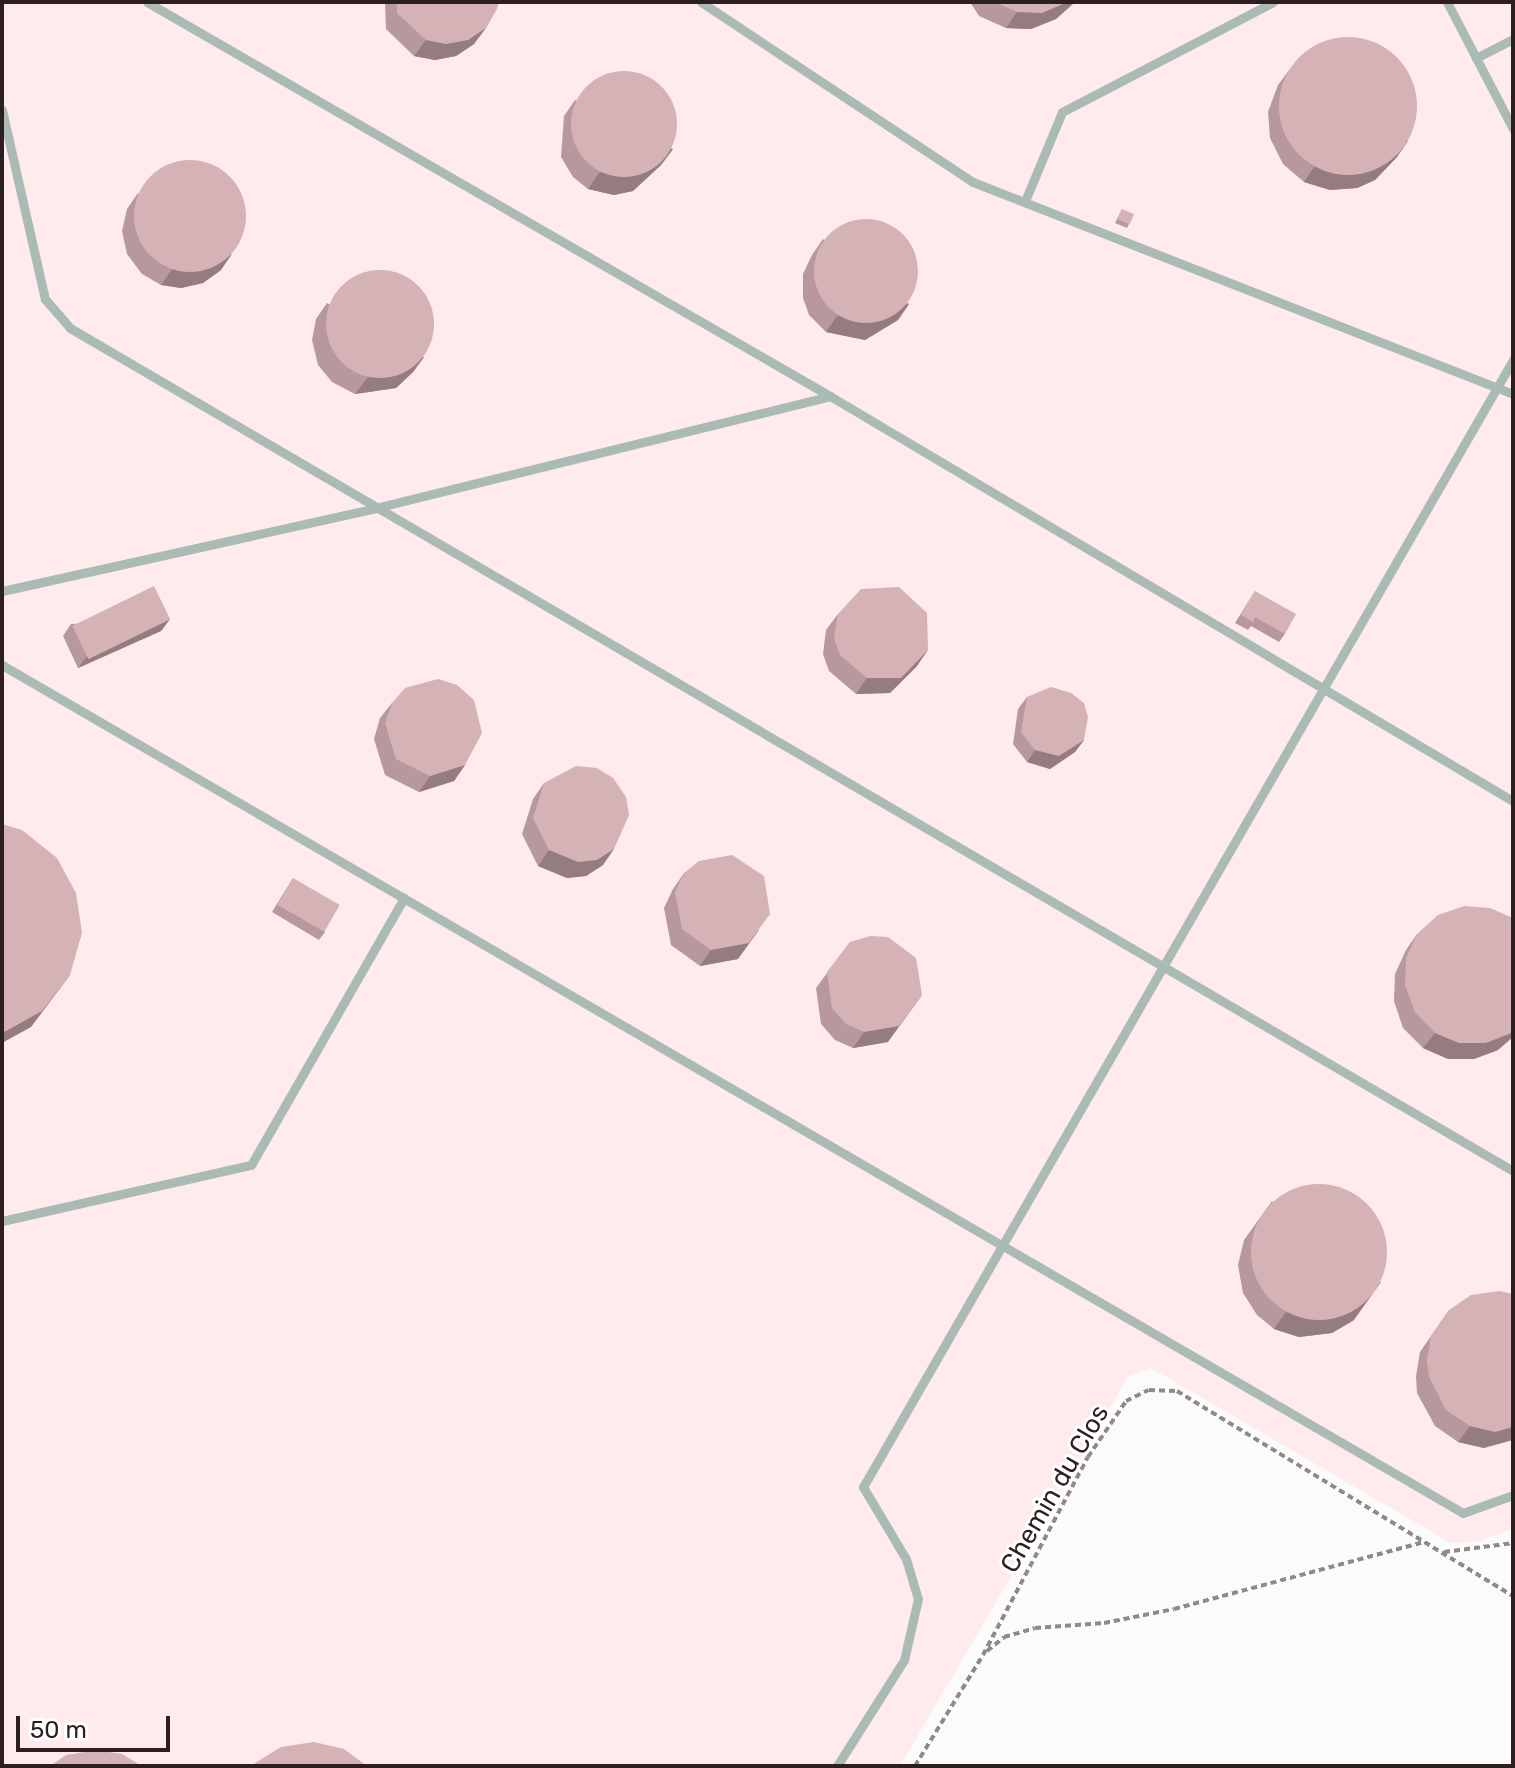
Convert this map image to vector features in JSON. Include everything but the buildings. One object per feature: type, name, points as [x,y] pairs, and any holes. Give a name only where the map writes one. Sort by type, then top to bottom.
[{"type":"lane","points":[[147,2],[830,396],[1322,692],[1513,801]]},
{"type":"lane","points":[[701,2],[973,182],[1513,394]]},
{"type":"lane","points":[[1025,201],[1062,112],[1273,2]]},
{"type":"lane","points":[[1447,2],[1513,129]]},
{"type":"lane","points":[[1476,58],[1513,39]]},
{"type":"lane","points":[[2,110],[7,154],[45,299],[70,328],[1513,1171]]},
{"type":"lane","points":[[837,1766],[904,1660],[918,1599],[906,1559],[863,1487],[1513,360]]},
{"type":"lane","points":[[2,591],[375,508],[830,396]]},
{"type":"lane","points":[[2,665],[1463,1513],[1513,1495]]},
{"type":"lane","points":[[2,1221],[251,1165],[404,898]]},
{"type":"path","name":"Chemin du Clos","points":[[915,1766],[983,1655],[1088,1457],[1126,1401],[1149,1390],[1177,1391],[1513,1596]]},
{"type":"path","points":[[983,1655],[1004,1637],[1035,1628],[1104,1623],[1174,1609],[1379,1550],[1424,1542]]},
{"type":"path","points":[[1442,1552],[1513,1543]]},
{"type":"shaded area","points":[[2,2],[1513,2],[1513,1529],[1477,1542],[1451,1543],[1151,1368],[1128,1377],[900,1766],[2,1766]]}]
